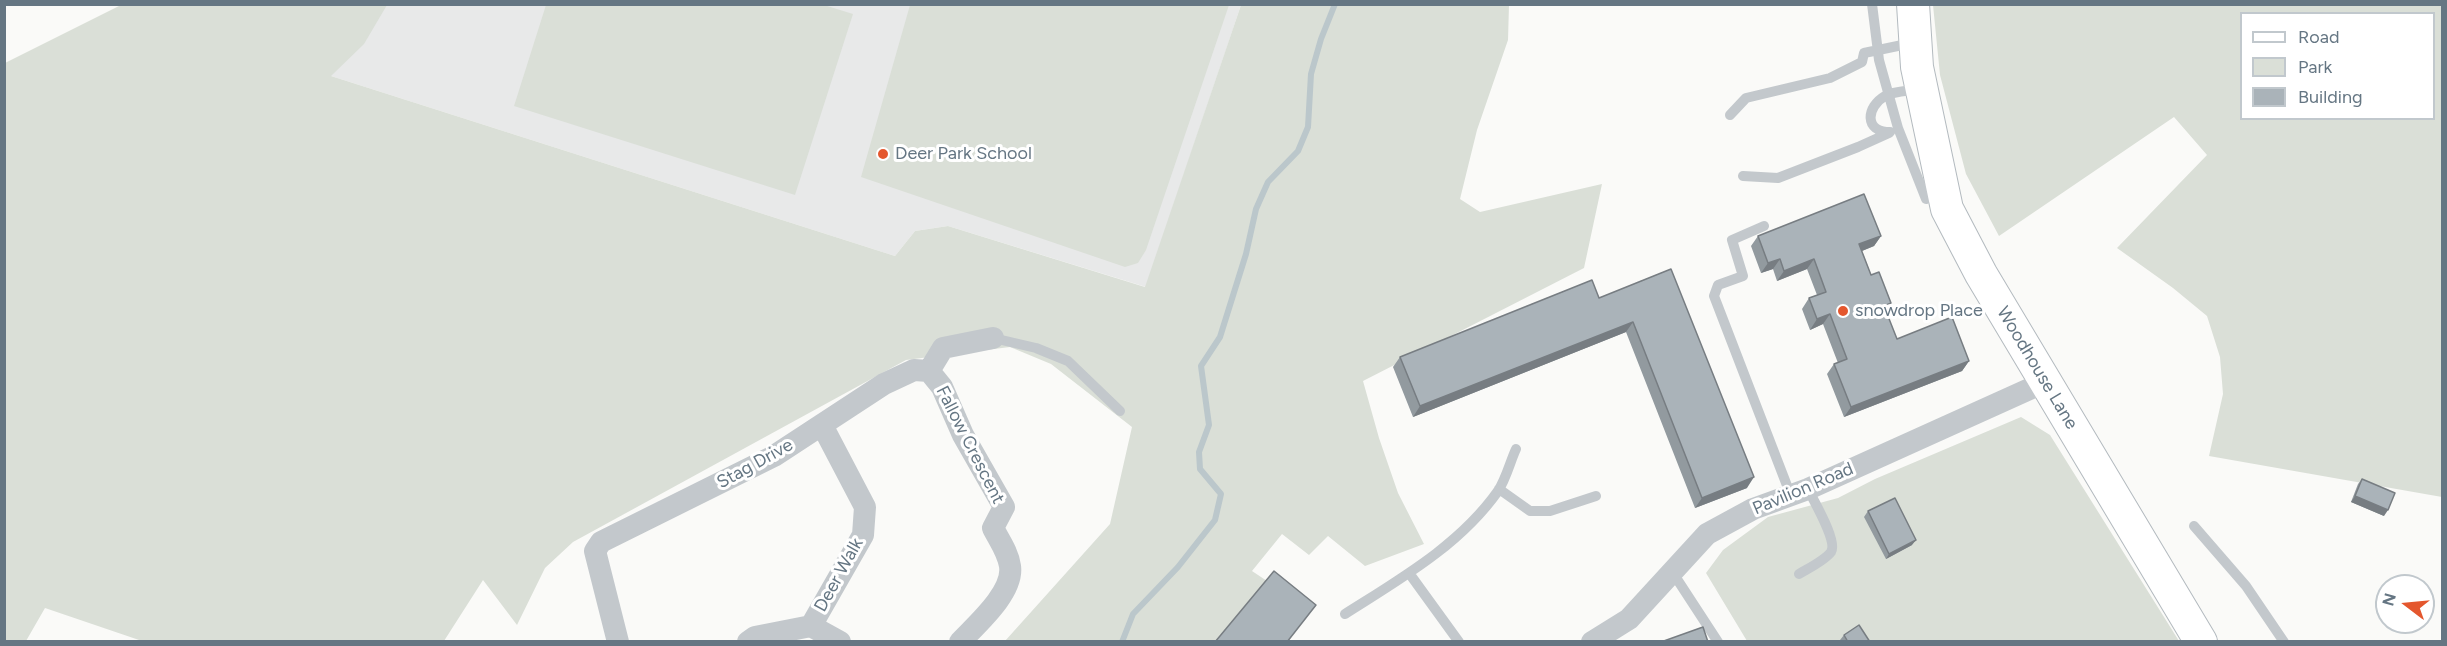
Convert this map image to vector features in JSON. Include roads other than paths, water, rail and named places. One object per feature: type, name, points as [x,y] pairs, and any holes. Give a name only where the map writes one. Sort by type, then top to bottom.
[{"type":"street","name":"Woodhouse Lane","points":[[1912,4],[1922,88],[1947,209],[1981,274],[2201,642]]},
{"type":"street","points":[[928,371],[943,348],[993,338]]},
{"type":"street","name":"Stag Drive","points":[[618,642],[595,551],[601,542],[774,456],[884,384],[914,370],[928,371]]},
{"type":"street","name":"Fallow Crescent","points":[[928,371],[942,387],[963,435],[1004,507],[993,528],[1010,567],[1009,584],[984,617],[960,642]]},
{"type":"street","name":"Pavilion Road","points":[[1592,642],[1629,619],[1707,534],[1753,509],[1799,492],[2045,382]]},
{"type":"street","name":"Deer Walk","points":[[811,626],[863,535],[865,507],[822,425]]},
{"type":"street","points":[[748,642],[755,638],[811,626],[840,642]]},
{"type":"lane","points":[[1872,4],[1878,50],[1889,94],[1894,130],[1926,199]]},
{"type":"lane","points":[[1730,115],[1746,98],[1830,78],[1862,62],[1864,53],[1916,43]]},
{"type":"lane","points":[[1894,130],[1874,126],[1870,114],[1876,103],[1889,94],[1922,88]]},
{"type":"lane","points":[[1743,176],[1778,178],[1858,147],[1894,130]]},
{"type":"lane","points":[[1764,226],[1732,240],[1743,276],[1718,285],[1714,296],[1799,492],[1830,536],[1833,548],[1830,553],[1799,574]]},
{"type":"lane","points":[[993,338],[1036,348],[1068,361],[1119,411]]},
{"type":"lane","points":[[1345,614],[1410,573],[1465,530],[1499,489],[1516,449]]},
{"type":"lane","points":[[1499,489],[1530,511],[1550,511],[1596,496]]},
{"type":"lane","points":[[2194,526],[2246,586],[2284,642]]},
{"type":"lane","points":[[1410,573],[1459,642]]},
{"type":"lane","points":[[1673,573],[1718,642]]},
{"type":"waterway","points":[[1122,642],[1133,614],[1178,567],[1215,520],[1221,494],[1200,469],[1199,452],[1209,425],[1201,366],[1220,337],[1246,254],[1256,209],[1268,182],[1298,151],[1308,127],[1311,74],[1321,39],[1335,4]]},
{"type":"place","name":"Deer Park School","points":[[883,154]]},
{"type":"place","name":"snowdrop Place","points":[[1843,311]]}]
